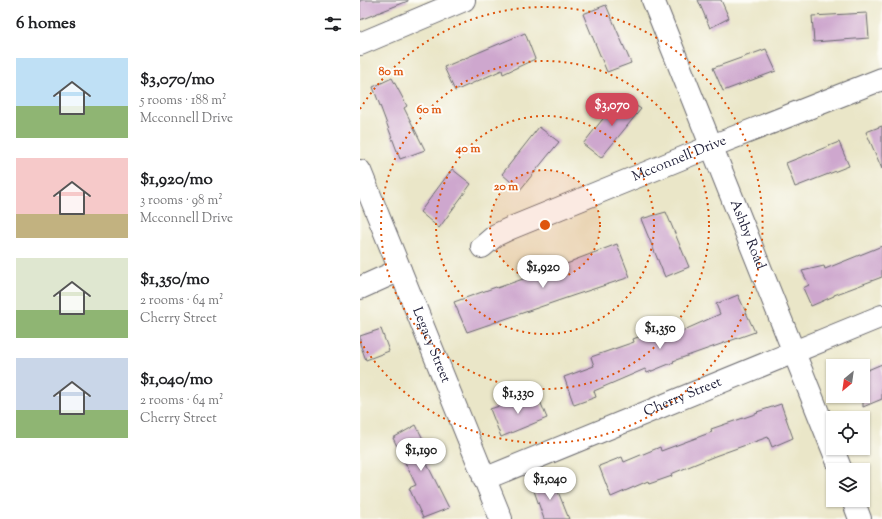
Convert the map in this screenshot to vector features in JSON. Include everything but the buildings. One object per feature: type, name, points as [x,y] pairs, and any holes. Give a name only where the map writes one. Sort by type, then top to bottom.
[{"type":"street","points":[[360,44],[464,0]]},
{"type":"street","name":"Ashby Road","points":[[653,0],[795,351],[838,463]]},
{"type":"street","name":"Mcconnell Drive","points":[[482,247],[496,235],[506,230],[882,79]]},
{"type":"street","name":"Legacy Street","points":[[360,172],[501,519]]},
{"type":"street","points":[[360,288],[400,270]]},
{"type":"street","name":"Cherry Street","points":[[484,479],[882,316]]},
{"type":"street","points":[[856,507],[860,519]]}]
